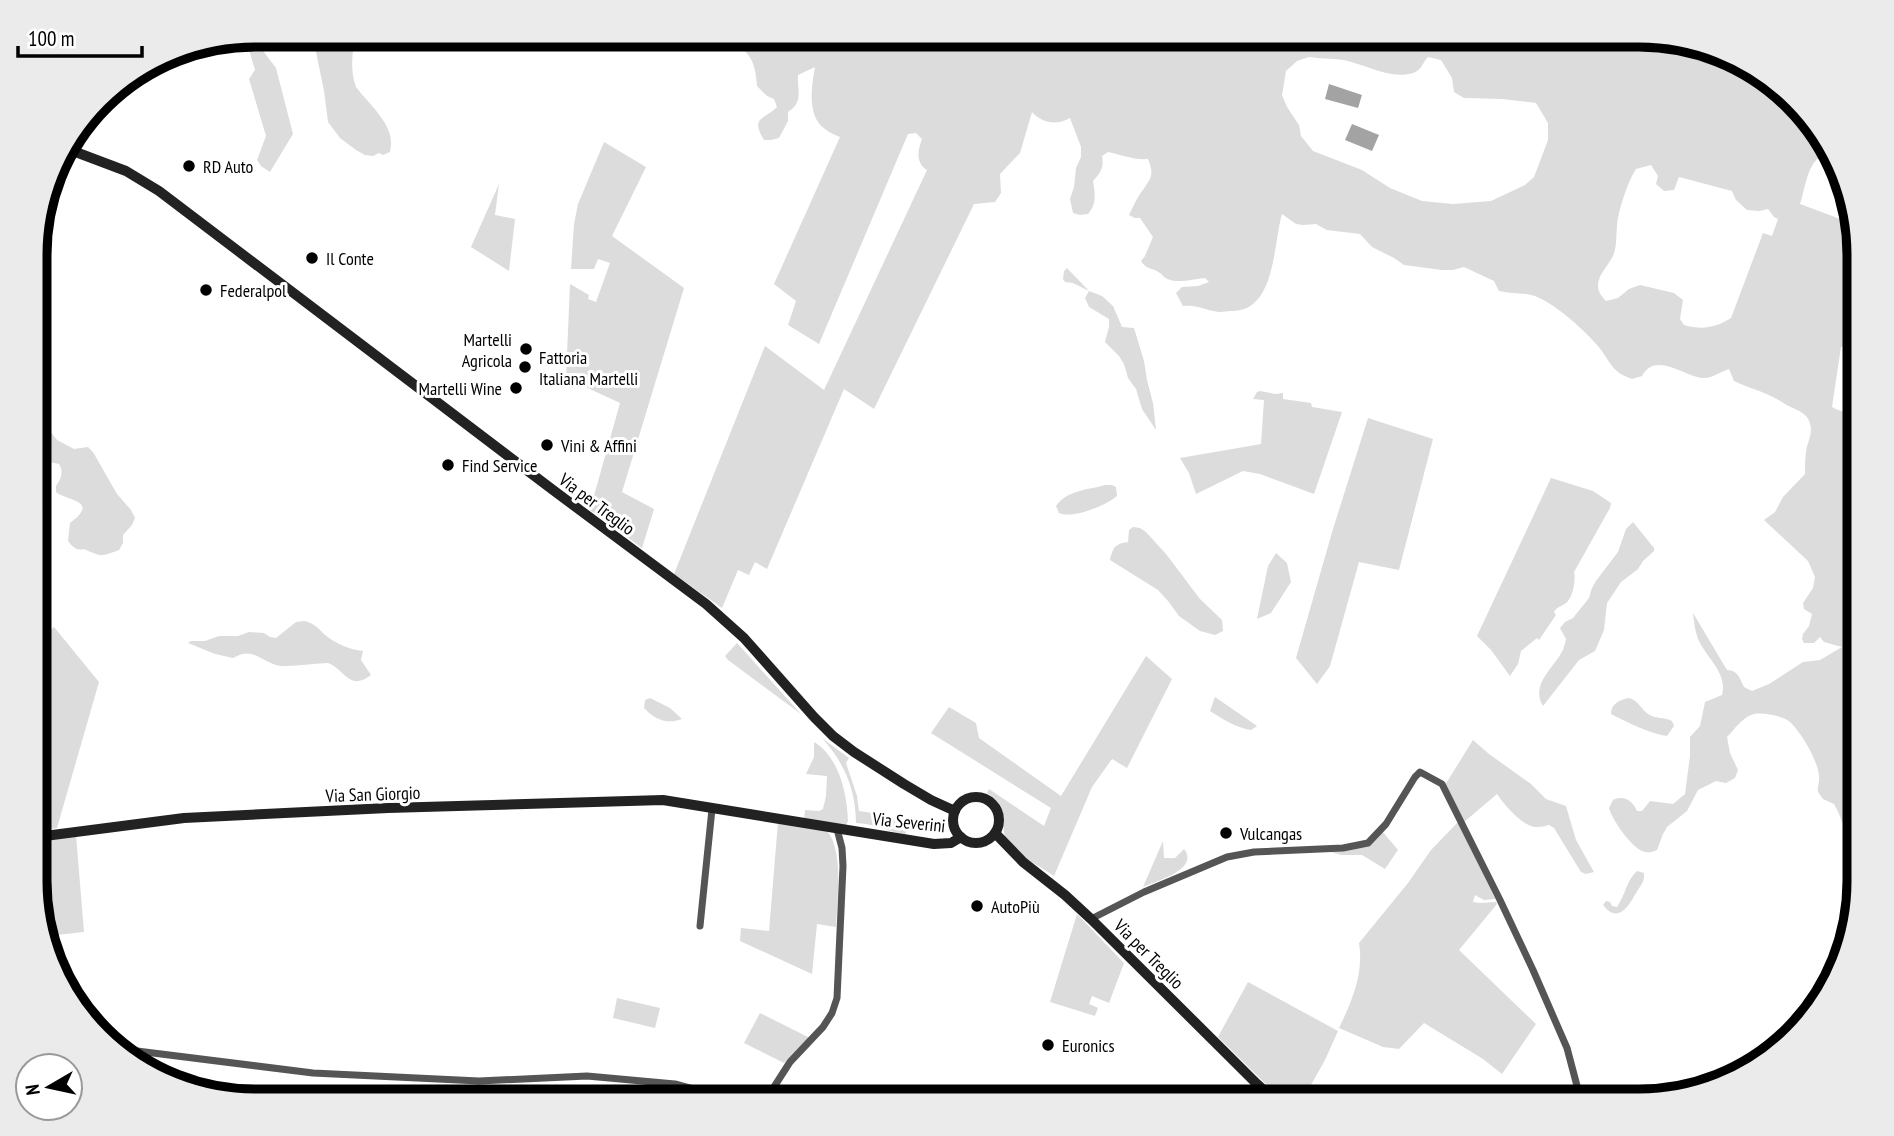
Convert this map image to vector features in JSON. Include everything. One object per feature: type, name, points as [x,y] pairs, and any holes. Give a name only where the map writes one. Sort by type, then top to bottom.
[{"type":"main road","name":"Via per Treglio","points":[[75,152],[126,171],[159,191],[706,604],[757,651],[824,727],[854,752],[930,800],[955,811]]},
{"type":"main road","points":[[970,797],[984,798],[998,813],[995,833],[981,842],[971,842],[961,837],[955,827],[955,811],[970,797]]},
{"type":"main road","name":"Via San Giorgio","points":[[47,836],[184,818],[663,800],[851,831]]},
{"type":"main road","name":"Via Severini","points":[[851,831],[944,844],[961,837]]},
{"type":"main road","name":"Via per Treglio","points":[[995,833],[1023,862],[1091,919],[1261,1088]]},
{"type":"street","points":[[1091,919],[1144,892],[1227,857],[1254,852],[1343,848],[1368,843],[1386,824],[1420,772],[1442,784],[1500,900],[1534,970],[1567,1048],[1578,1088]]},
{"type":"street","points":[[700,926],[712,809]]},
{"type":"street","points":[[773,1089],[790,1062],[823,1027],[837,998],[843,866],[837,829]]},
{"type":"street","points":[[136,1051],[313,1073],[479,1081],[587,1076],[676,1084],[693,1089]]},
{"type":"shaded area","points":[[260,47],[276,68],[293,134],[270,172],[257,160],[266,136],[249,79],[255,70],[246,48]]},
{"type":"shaded area","points":[[315,47],[353,47],[352,61],[356,87],[386,125],[390,134],[390,152],[383,155],[365,155],[340,138],[328,122]]},
{"type":"shaded area","points":[[740,47],[831,47],[833,51],[838,47],[1638,47],[1692,54],[1743,75],[1765,90],[1786,108],[1804,129],[1823,159],[1817,159],[1813,164],[1800,204],[1844,220],[1846,242],[1846,339],[1845,346],[1841,347],[1832,407],[1846,412],[1846,837],[1836,807],[1823,799],[1818,792],[1816,763],[1800,734],[1788,720],[1766,714],[1747,717],[1727,737],[1730,753],[1738,770],[1735,778],[1726,783],[1716,781],[1698,790],[1687,811],[1667,827],[1657,850],[1645,852],[1635,846],[1619,827],[1609,808],[1613,800],[1624,798],[1633,804],[1637,811],[1642,811],[1650,801],[1673,804],[1685,794],[1690,737],[1700,726],[1705,702],[1722,695],[1723,687],[1719,673],[1699,641],[1693,613],[1727,670],[1736,673],[1744,687],[1752,691],[1769,684],[1803,662],[1820,660],[1842,647],[1824,642],[1820,637],[1814,643],[1804,643],[1803,634],[1809,626],[1812,614],[1804,609],[1803,603],[1813,588],[1815,577],[1808,561],[1764,520],[1775,512],[1783,497],[1805,474],[1811,429],[1805,415],[1773,397],[1734,381],[1729,369],[1702,378],[1670,367],[1654,365],[1642,376],[1632,379],[1614,369],[1600,348],[1564,314],[1535,296],[1499,291],[1494,281],[1464,267],[1442,270],[1404,265],[1372,247],[1360,234],[1327,230],[1316,224],[1296,224],[1282,214],[1270,274],[1265,289],[1257,300],[1246,308],[1221,312],[1183,306],[1176,293],[1182,287],[1209,282],[1205,278],[1173,281],[1145,266],[1141,261],[1153,237],[1140,218],[1129,215],[1150,178],[1148,159],[1108,152],[1102,156],[1101,170],[1093,181],[1095,198],[1091,210],[1088,214],[1073,213],[1070,199],[1081,147],[1070,118],[1050,122],[1040,119],[1032,112],[1020,153],[1000,174],[1001,193],[995,202],[974,204],[874,409],[844,389],[767,569],[755,562],[749,575],[738,570],[722,608],[674,574],[765,346],[824,390],[927,170],[919,160],[922,139],[916,133],[908,134],[819,344],[788,325],[796,301],[774,284],[840,137],[825,129],[815,116],[812,100],[815,67],[798,75],[798,100],[788,112],[788,121],[779,138],[764,140],[758,127],[760,120],[777,107],[774,99],[757,86],[752,61]],"holes":[[[1309,57],[1343,60],[1387,73],[1404,75],[1418,70],[1428,57],[1441,60],[1452,78],[1454,92],[1464,98],[1536,103],[1548,123],[1548,140],[1534,177],[1525,185],[1491,201],[1453,204],[1422,201],[1390,188],[1362,170],[1313,151],[1301,136],[1299,125],[1282,95],[1286,71],[1297,61]],[[1651,165],[1658,176],[1656,184],[1664,191],[1674,190],[1679,177],[1732,191],[1736,200],[1747,210],[1768,209],[1778,219],[1772,236],[1763,233],[1731,318],[1719,324],[1708,327],[1684,325],[1680,319],[1683,300],[1674,293],[1640,285],[1629,289],[1618,298],[1606,301],[1598,289],[1598,282],[1614,253],[1619,212],[1627,188],[1636,169]]]},
{"type":"shaded area","points":[[1329,84],[1362,95],[1358,108],[1325,99]]},
{"type":"shaded area","points":[[1352,124],[1379,135],[1372,151],[1345,140]]},
{"type":"shaded area","points":[[604,142],[646,167],[612,236],[684,288],[622,492],[654,509],[642,548],[590,510],[620,403],[566,378],[570,284],[596,302],[610,263],[598,259],[594,269],[571,269],[578,204]]},
{"type":"shaded area","points":[[499,184],[495,215],[515,219],[509,271],[471,247]]},
{"type":"shaded area","points":[[1067,268],[1089,291],[1065,282],[1064,271]]},
{"type":"shaded area","points":[[1089,291],[1102,296],[1113,306],[1122,327],[1134,328],[1144,361],[1156,430],[1142,409],[1124,364],[1105,342],[1109,319],[1089,307],[1085,298]]},
{"type":"shaded area","points":[[1260,391],[1283,393],[1283,399],[1311,403],[1312,407],[1342,412],[1314,494],[1260,474],[1243,471],[1196,494],[1189,473],[1180,458],[1261,444],[1264,400],[1253,399]]},
{"type":"shaded area","points":[[1368,418],[1433,439],[1399,570],[1359,562],[1330,666],[1317,684],[1296,658]]},
{"type":"shaded area","points":[[47,428],[57,440],[74,449],[88,447],[93,452],[117,494],[135,518],[123,535],[119,550],[98,555],[77,549],[68,541],[70,523],[79,515],[82,505],[56,492],[62,473],[61,467],[47,460]]},
{"type":"shaded area","points":[[1551,478],[1593,491],[1611,503],[1610,508],[1574,572],[1574,587],[1570,598],[1554,612],[1556,615],[1539,640],[1537,638],[1521,651],[1518,664],[1510,676],[1477,636]]},
{"type":"shaded area","points":[[1105,485],[1116,487],[1117,496],[1089,511],[1059,513],[1056,506],[1066,497],[1078,491]]},
{"type":"shaded area","points":[[1633,522],[1654,551],[1638,569],[1621,582],[1607,603],[1604,630],[1595,651],[1579,660],[1543,706],[1539,691],[1541,683],[1563,650],[1566,639],[1560,628],[1573,618],[1589,598],[1596,581],[1618,552],[1626,529]]},
{"type":"shaded area","points":[[1133,527],[1146,532],[1166,554],[1200,599],[1222,620],[1223,631],[1215,635],[1200,631],[1179,616],[1158,590],[1110,560],[1115,547],[1128,542],[1129,530]]},
{"type":"shaded area","points":[[1276,553],[1287,563],[1291,582],[1271,613],[1257,619],[1268,566]]},
{"type":"shaded area","points":[[304,621],[337,643],[363,651],[361,660],[371,675],[357,681],[348,678],[328,663],[281,666],[255,655],[245,654],[233,658],[188,643],[249,632],[264,633],[276,638],[296,622]]},
{"type":"shaded area","points":[[54,627],[99,682],[57,828],[47,830],[47,632]]},
{"type":"shaded area","points":[[737,643],[801,714],[728,660],[725,656]]},
{"type":"shaded area","points":[[1146,656],[1172,679],[1127,768],[1112,759],[1092,787],[1054,876],[1011,847],[1004,833],[1001,806],[987,793],[989,789],[1044,826],[1051,808],[931,733],[949,707],[976,723],[979,738],[1061,796]]},
{"type":"shaded area","points":[[1215,697],[1257,726],[1251,730],[1240,727],[1210,711]]},
{"type":"shaded area","points":[[650,698],[670,708],[682,719],[666,721],[652,715],[644,708],[645,700]]},
{"type":"shaded area","points":[[1629,698],[1651,716],[1672,721],[1674,726],[1667,736],[1611,714],[1614,705]]},
{"type":"shaded area","points":[[822,738],[849,758],[846,763],[859,811],[880,814],[907,823],[909,826],[905,834],[856,823],[854,799],[847,777],[837,757]]},
{"type":"shaded area","points":[[1473,740],[1531,784],[1546,799],[1566,806],[1576,840],[1594,872],[1581,872],[1554,828],[1549,825],[1537,827],[1526,824],[1514,815],[1497,794],[1464,822],[1445,785]]},
{"type":"shaded area","points":[[814,742],[830,757],[840,777],[848,821],[842,827],[804,821],[805,810],[823,809],[826,796],[827,776],[806,774],[814,757]]},
{"type":"shaded area","points":[[778,822],[827,831],[836,851],[836,927],[817,924],[812,974],[740,941],[741,928],[769,931]]},
{"type":"shaded area","points":[[1458,822],[1495,899],[1484,900],[1475,895],[1473,902],[1497,904],[1459,950],[1536,1024],[1502,1074],[1483,1059],[1424,1023],[1399,1049],[1383,1047],[1339,1028],[1358,976],[1359,943],[1431,850]]},
{"type":"shaded area","points":[[1382,831],[1398,850],[1385,869],[1362,855],[1341,855],[1328,851],[1355,848]]},
{"type":"shaded area","points":[[76,835],[84,932],[54,935],[49,908],[47,839]]},
{"type":"shaded area","points":[[1163,841],[1164,858],[1175,858],[1184,849],[1186,863],[1175,873],[1143,887]]},
{"type":"shaded area","points":[[1637,871],[1644,873],[1644,879],[1630,903],[1618,913],[1608,911],[1603,905],[1606,901],[1617,907]]},
{"type":"shaded area","points":[[1077,914],[1124,963],[1109,1003],[1092,996],[1089,1004],[1098,1008],[1095,1016],[1050,1002]]},
{"type":"shaded area","points":[[1248,982],[1338,1031],[1309,1088],[1270,1088],[1218,1037]]},
{"type":"shaded area","points":[[617,998],[660,1008],[655,1028],[613,1018]]},
{"type":"shaded area","points":[[760,1013],[810,1038],[784,1063],[744,1043]]},
{"type":"place","name":"RD Auto","points":[[189,166]]},
{"type":"place","name":"Il Conte","points":[[312,258]]},
{"type":"place","name":"Federalpol","points":[[206,290]]},
{"type":"place","name":"Martelli Agricola","points":[[526,349]]},
{"type":"place","name":"Fattoria Italiana Martelli","points":[[525,367]]},
{"type":"place","name":"Martelli Wine","points":[[516,388]]},
{"type":"place","name":"Vini & Affini","points":[[547,445]]},
{"type":"place","name":"Find Service","points":[[448,465]]},
{"type":"place","name":"Vulcangas","points":[[1226,833]]},
{"type":"place","name":"AutoPiù","points":[[977,906]]},
{"type":"place","name":"Euronics","points":[[1048,1045]]}]
